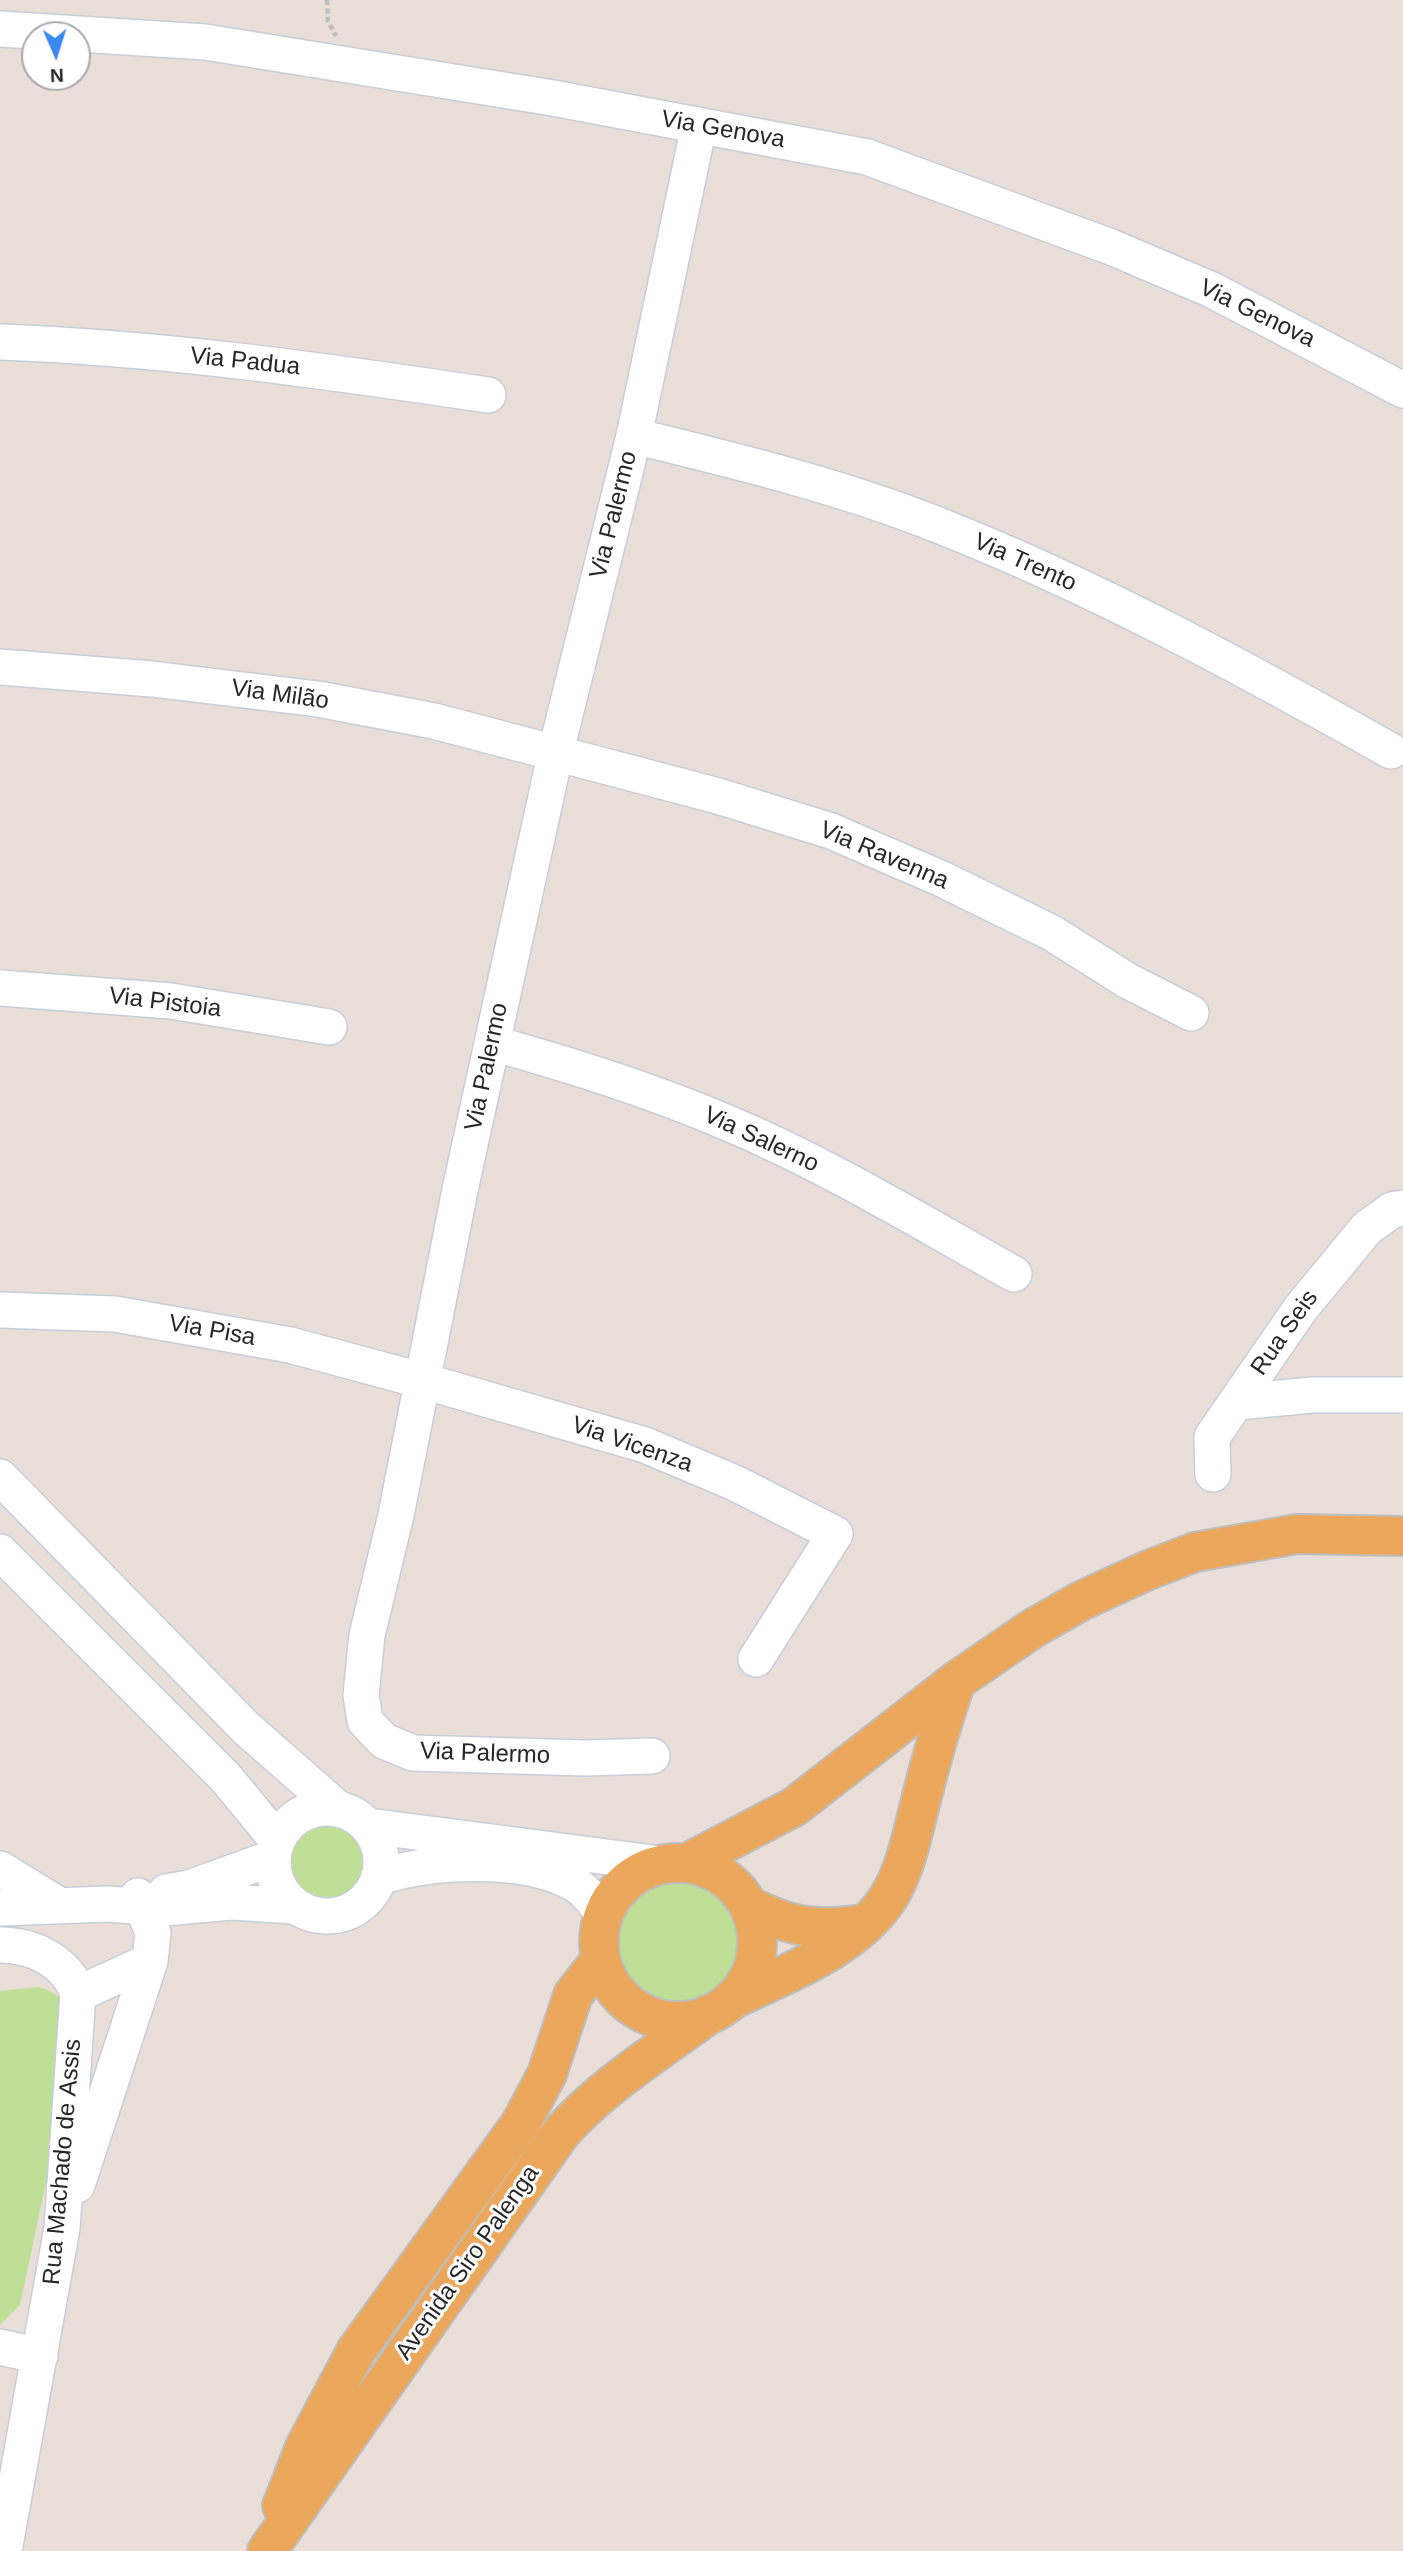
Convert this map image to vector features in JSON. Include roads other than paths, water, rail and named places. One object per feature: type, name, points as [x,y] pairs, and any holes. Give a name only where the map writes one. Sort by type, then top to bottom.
[{"type":"main road","points":[[674,1863],[712,1870],[733,1885],[749,1906],[757,1930],[756,1956],[747,1980],[720,2007],[683,2021],[657,2018],[633,2007],[614,1989],[599,1962],[598,1940],[603,1914],[616,1891],[636,1874],[674,1863],[794,1807],[956,1681],[1032,1629],[1081,1601],[1195,1552],[1297,1534],[1403,1536]]},
{"type":"main road","name":"Avenida Siro Palenga","points":[[265,2551],[305,2447],[352,2397],[587,2103],[720,2007],[823,1954],[866,1923],[882,1907],[903,1864],[941,1724],[956,1681]]},
{"type":"main road","points":[[749,1906],[776,1920],[814,1929],[866,1923]]},
{"type":"main road","name":"Avenida Siro Palenga","points":[[352,2397],[356,2351],[520,2123],[547,2074],[573,1996],[599,1962]]},
{"type":"street","name":"Via Genova","points":[[0,29],[205,42],[553,98],[867,157],[1111,247],[1212,290],[1403,390]]},
{"type":"street","name":"Via Palermo","points":[[652,1756],[413,1753],[384,1741],[365,1721],[361,1695],[367,1634],[396,1515],[420,1380],[492,1042],[556,751],[634,436],[699,126]]},
{"type":"street","name":"Via Padua","points":[[0,342],[90,345],[282,366],[488,395]]},
{"type":"street","name":"Via Trento","points":[[634,436],[779,472],[937,524],[1146,618],[1391,751]]},
{"type":"street","name":"Via Milão","points":[[0,667],[152,679],[318,699],[434,721],[556,751]]},
{"type":"street","name":"Via Ravenna","points":[[556,751],[831,831],[942,879],[1052,933],[1128,981],[1191,1013]]},
{"type":"street","name":"Via Pistoia","points":[[0,988],[171,1002],[329,1027]]},
{"type":"street","name":"Via Salerno","points":[[492,1042],[603,1074],[724,1121],[818,1166],[1014,1274]]},
{"type":"street","name":"Rua Seis","points":[[1213,1474],[1212,1437],[1280,1339],[1367,1228],[1398,1209]]},
{"type":"street","name":"Via Pisa","points":[[0,1310],[115,1314],[290,1345],[420,1380]]},
{"type":"street","points":[[1280,1339],[1299,1381],[1312,1395]]},
{"type":"street","name":"Via Vicenza","points":[[420,1380],[645,1445],[734,1483],[835,1534],[756,1658]]},
{"type":"street","points":[[1237,1402],[1312,1395],[1403,1395]]},
{"type":"street","points":[[0,1477],[246,1728],[337,1808]]},
{"type":"street","points":[[0,1552],[67,1616],[210,1762],[275,1849]]},
{"type":"street","points":[[67,1616],[68,1606],[78,1590],[94,1581],[103,1581]]},
{"type":"street","points":[[97,1648],[125,1639],[135,1613]]},
{"type":"street","points":[[210,1762],[246,1728]]},
{"type":"street","points":[[0,1908],[129,1902],[232,1902],[294,1906],[309,1914],[327,1917],[345,1914],[366,1900],[380,1877],[382,1859],[379,1841],[369,1826],[354,1814],[337,1808],[319,1808],[301,1814],[287,1825],[275,1849],[278,1885],[294,1906]]},
{"type":"street","points":[[369,1826],[674,1863]]},
{"type":"street","points":[[129,1902],[189,1888],[275,1849]]},
{"type":"street","points":[[380,1877],[440,1864],[524,1869],[556,1875],[574,1884],[603,1914]]},
{"type":"street","points":[[0,1869],[57,1904]]},
{"type":"street","points":[[62,2228],[110,2092],[150,1961],[153,1933],[129,1902]]},
{"type":"street","points":[[0,1945],[34,1950],[49,1958],[73,1980],[78,1994],[150,1961]]},
{"type":"street","name":"Rua Machado de Assis","points":[[4,2551],[62,2228],[78,1994]]},
{"type":"street","points":[[0,2347],[40,2356]]}]
